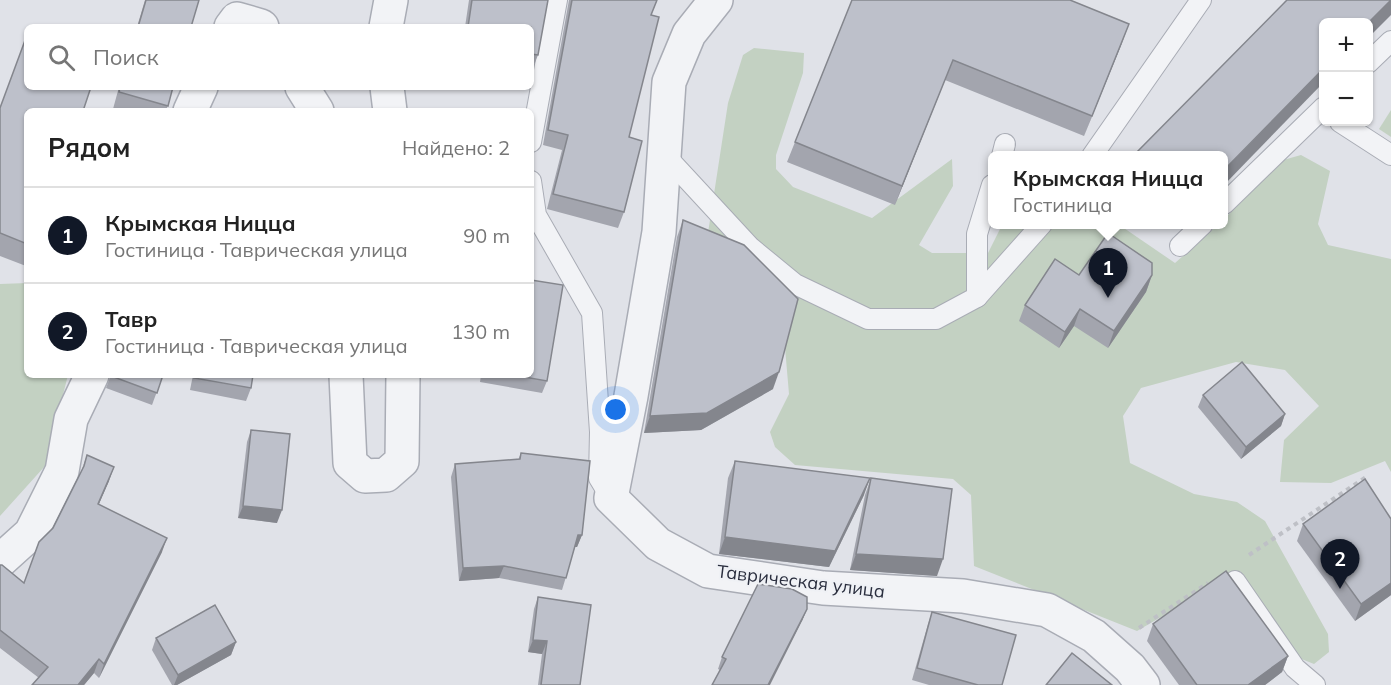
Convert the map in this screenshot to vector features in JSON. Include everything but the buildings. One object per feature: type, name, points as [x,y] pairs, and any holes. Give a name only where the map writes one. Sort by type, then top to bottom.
[{"type":"street","points":[[387,24],[391,0]]},
{"type":"street","points":[[611,498],[659,232],[669,82],[689,34],[716,0]]},
{"type":"street","points":[[233,24],[237,19],[254,24]]},
{"type":"street","points":[[191,108],[200,90]]},
{"type":"street","points":[[304,90],[315,108]]},
{"type":"street","points":[[387,90],[390,108]]},
{"type":"street","points":[[0,561],[31,533],[62,471],[71,419],[91,378]]},
{"type":"street","points":[[346,378],[350,463],[365,476],[386,475],[402,460],[403,378]]},
{"type":"street","name":"Таврическая улица","points":[[611,498],[657,544],[708,571],[823,588],[963,596],[1047,610],[1094,636],[1130,668],[1143,685]]},
{"type":"lane","points":[[534,126],[557,0]]},
{"type":"lane","points":[[1095,151],[1201,0]]},
{"type":"lane","points":[[1373,58],[1391,41]]},
{"type":"lane","points":[[1228,200],[1319,113]]},
{"type":"lane","points":[[1346,126],[1391,155]]},
{"type":"lane","points":[[663,153],[750,247],[795,284],[868,319],[936,319],[977,297],[1038,229]]},
{"type":"lane","points":[[977,297],[977,234],[988,200]]},
{"type":"lane","points":[[534,201],[536,215],[592,313],[600,432],[599,478],[611,498]]},
{"type":"lane","points":[[1180,246],[1199,229]]},
{"type":"lane","points":[[1234,581],[1295,668],[1315,685]]},
{"type":"green space","points":[[754,48],[804,53],[803,73],[776,155],[776,169],[793,187],[872,218],[952,159],[953,186],[919,245],[932,253],[988,253],[1000,229],[1125,229],[1175,263],[1213,229],[1228,229],[1228,215],[1266,165],[1301,155],[1330,171],[1318,224],[1328,245],[1391,259],[1391,472],[1385,461],[1331,483],[1280,482],[1284,440],[1319,406],[1285,370],[1236,362],[1141,388],[1123,416],[1130,463],[1194,494],[1237,502],[1265,521],[1328,634],[1329,652],[1314,664],[1294,656],[1240,571],[1137,631],[974,566],[971,495],[953,479],[795,465],[775,447],[770,432],[789,394],[784,336],[704,259],[728,103],[743,55]]},
{"type":"green space","points":[[1391,110],[1391,137],[1379,129]]},
{"type":"green space","points":[[24,283],[24,378],[67,378],[45,466],[0,516],[0,284]]},
{"type":"place","name":"Крымская Ницца","points":[[1108,298]]},
{"type":"place","name":"Тавр","points":[[1340,589]]}]
